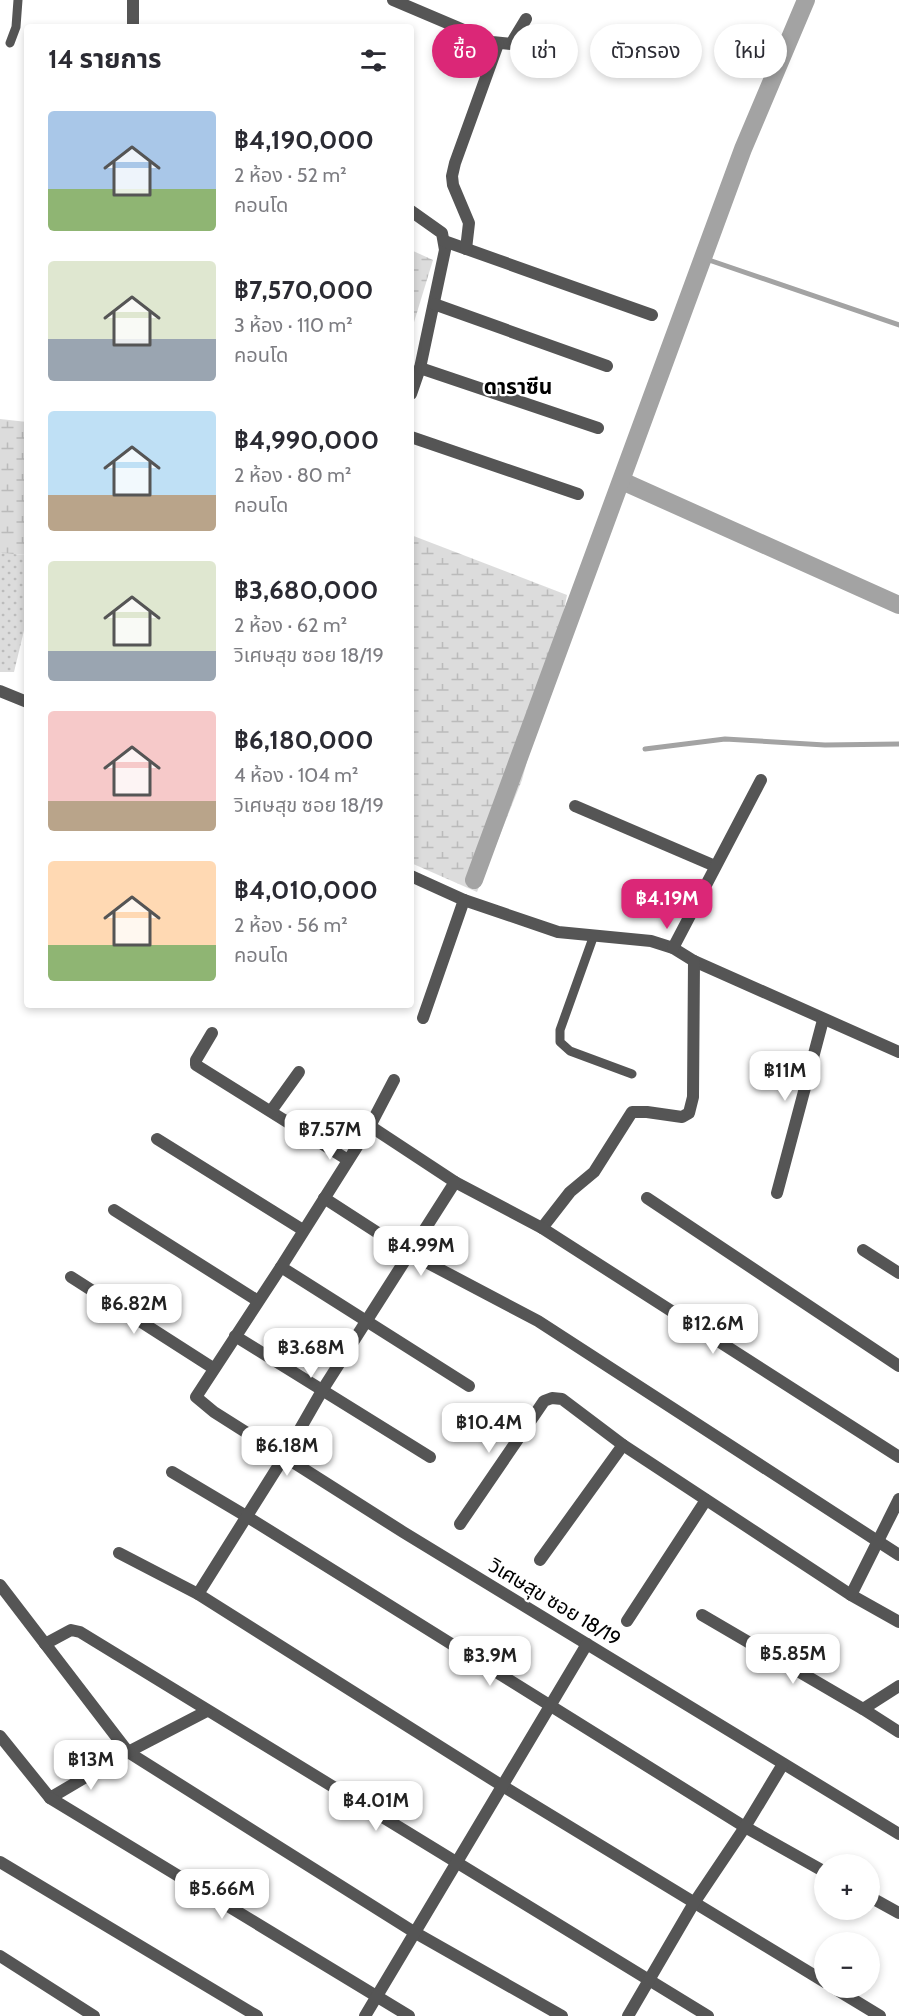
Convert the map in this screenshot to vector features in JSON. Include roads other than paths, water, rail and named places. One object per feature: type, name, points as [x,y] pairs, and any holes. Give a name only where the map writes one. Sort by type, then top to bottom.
[{"type":"street","points":[[133,0],[133,24]]},
{"type":"street","points":[[393,0],[450,24]]},
{"type":"street","points":[[498,44],[511,44],[526,19]]},
{"type":"street","points":[[466,249],[469,223],[456,195],[452,176],[486,78]]},
{"type":"street","points":[[414,213],[442,233],[445,250],[420,369],[414,386]]},
{"type":"street","points":[[444,241],[652,315]]},
{"type":"street","points":[[434,304],[607,366]]},
{"type":"street","points":[[420,369],[598,429]]},
{"type":"street","points":[[414,438],[578,494]]},
{"type":"street","points":[[0,691],[24,701]]},
{"type":"street","points":[[673,948],[761,780]]},
{"type":"street","points":[[575,806],[715,866]]},
{"type":"street","points":[[414,877],[464,900],[558,932],[651,941],[673,948],[694,961],[899,1052]]},
{"type":"street","points":[[423,1018],[464,900]]},
{"type":"street","points":[[542,1228],[570,1192],[594,1172],[632,1112],[682,1117],[689,1113],[693,1097],[694,961]]},
{"type":"street","points":[[777,1193],[823,1020]]},
{"type":"street","points":[[212,1033],[196,1060],[196,1065],[348,1160]]},
{"type":"street","points":[[271,1111],[298,1072]]},
{"type":"street","points":[[71,1277],[213,1368],[281,1267],[370,1126],[394,1080]]},
{"type":"street","points":[[370,1126],[455,1182],[542,1228],[899,1457]]},
{"type":"street","points":[[157,1139],[303,1230]]},
{"type":"street","points":[[198,1594],[284,1457],[323,1389],[455,1182]]},
{"type":"street","points":[[324,1198],[409,1253],[538,1321],[899,1555]]},
{"type":"street","points":[[647,1198],[899,1366]]},
{"type":"street","points":[[114,1210],[258,1301]]},
{"type":"street","points":[[863,1250],[899,1273]]},
{"type":"street","points":[[281,1267],[469,1386]]},
{"type":"street","points":[[235,1336],[430,1457]]},
{"type":"street","name":"วิเศษสุข ซอย 18/19","points":[[213,1368],[196,1397],[214,1412],[587,1644],[899,1834]]},
{"type":"street","points":[[460,1524],[544,1401],[552,1398],[562,1399],[623,1445],[706,1500],[851,1595],[899,1622]]},
{"type":"street","points":[[540,1560],[623,1445]]},
{"type":"street","points":[[172,1472],[745,1827],[814,1866]]},
{"type":"street","points":[[851,1595],[899,1499]]},
{"type":"street","points":[[627,1621],[706,1500]]},
{"type":"street","points":[[119,1553],[198,1594],[501,1785],[814,1975]]},
{"type":"street","points":[[0,1585],[128,1752],[414,1932],[562,2016]]},
{"type":"street","points":[[702,1615],[899,1732]]},
{"type":"street","points":[[45,1644],[71,1630],[80,1632],[708,2016]]},
{"type":"street","points":[[365,2016],[587,1644]]},
{"type":"street","points":[[863,1709],[899,1686]]},
{"type":"street","points":[[50,1798],[128,1752],[207,1711]]},
{"type":"street","points":[[0,1736],[50,1798],[409,2016]]},
{"type":"street","points":[[628,2016],[694,1903],[745,1827],[783,1764]]},
{"type":"street","points":[[0,1862],[257,2016]]},
{"type":"street","points":[[880,1903],[899,1913]]},
{"type":"street","points":[[0,1956],[94,2016]]},
{"type":"street","points":[[850,1998],[880,2016]]},
{"type":"lane","points":[[10,43],[16,27],[18,0]]},
{"type":"lane","points":[[594,935],[560,1030],[560,1042],[570,1051],[632,1074]]},
{"type":"waterway","points":[[474,880],[743,149],[806,0]]},
{"type":"waterway","points":[[703,258],[899,325]]},
{"type":"waterway","points":[[622,481],[899,605]]},
{"type":"waterway","points":[[645,749],[725,739],[825,745],[899,744]]},
{"type":"district","name":"ดาราซีน","points":[[518,386]]}]
